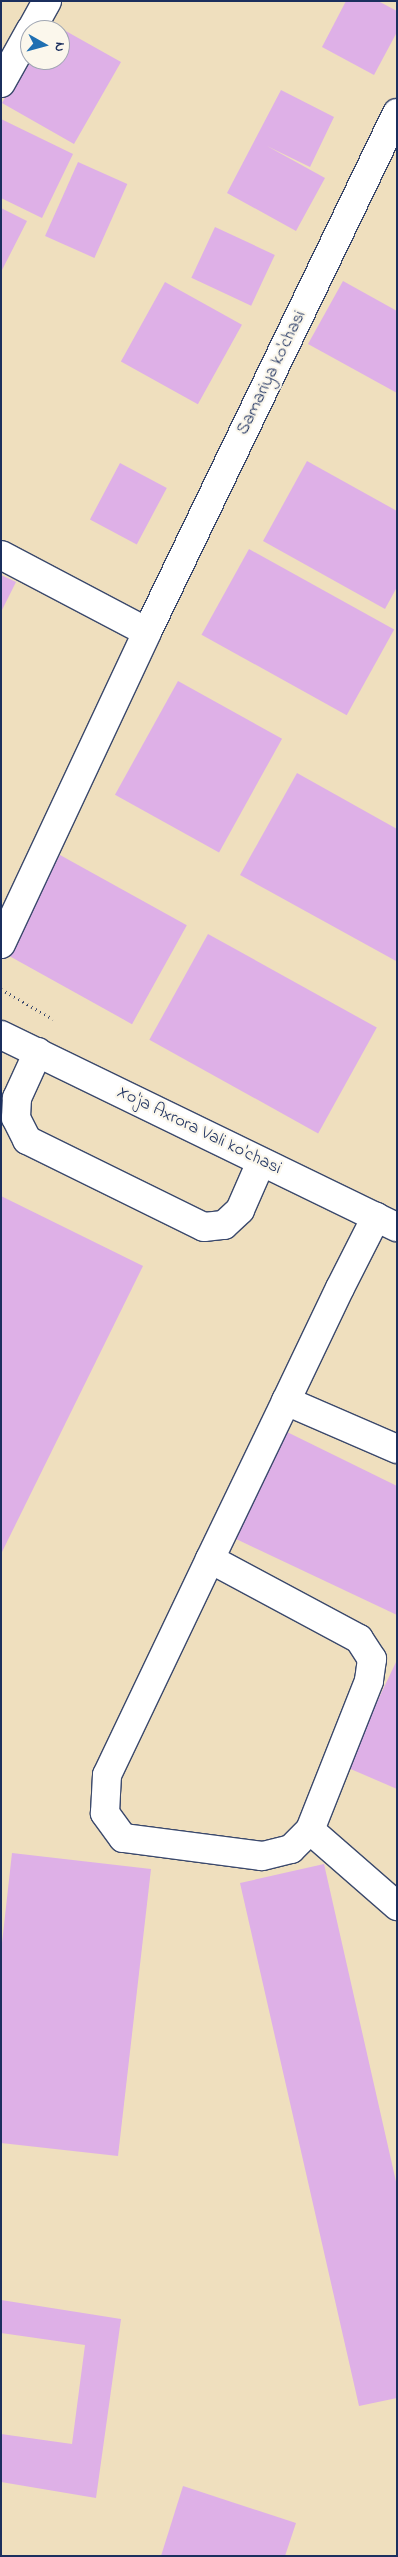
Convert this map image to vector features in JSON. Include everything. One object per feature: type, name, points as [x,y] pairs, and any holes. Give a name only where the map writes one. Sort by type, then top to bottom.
[{"type":"street","points":[[36,20],[47,1]]},
{"type":"street","points":[[1,83],[20,49]]},
{"type":"street","name":"Samariya ko'chasi","points":[[1,944],[147,632],[397,114]]},
{"type":"street","points":[[1,555],[147,632]]},
{"type":"street","name":"Xo'ja Axrora Vali ko'chasi","points":[[1,1035],[386,1222]]},
{"type":"street","points":[[38,1052],[9,1100],[27,1140],[204,1227],[224,1225],[240,1210],[261,1162]]},
{"type":"street","points":[[210,1559],[359,1639],[372,1659],[369,1681],[310,1830],[291,1849],[262,1856],[123,1838],[105,1813],[107,1775],[210,1559],[286,1401],[386,1222]]},
{"type":"street","points":[[286,1401],[397,1449]]},
{"type":"street","points":[[310,1830],[397,1906]]},
{"type":"path","points":[[1,989],[56,1021]]},
{"type":"building","points":[[346,1],[378,1],[397,11],[397,32],[374,75],[322,47]]},
{"type":"building","points":[[70,33],[121,62],[74,144],[2,103],[20,70],[70,70]]},
{"type":"building","points":[[281,90],[334,117],[310,167],[267,146],[325,178],[296,231],[227,193]]},
{"type":"building","points":[[1,119],[73,154],[42,218],[1,198]]},
{"type":"building","points":[[78,162],[127,184],[94,258],[45,236]]},
{"type":"building","points":[[1,208],[27,221],[1,272]]},
{"type":"building","points":[[215,227],[275,255],[251,306],[191,278]]},
{"type":"building","points":[[343,281],[397,311],[397,393],[308,344]]},
{"type":"building","points":[[165,282],[242,325],[198,404],[121,362]]},
{"type":"building","points":[[307,461],[397,511],[397,587],[385,609],[263,541]]},
{"type":"building","points":[[120,463],[167,488],[137,544],[90,520]]},
{"type":"building","points":[[249,549],[394,629],[347,715],[201,635]]},
{"type":"building","points":[[1,575],[16,582],[1,612]]},
{"type":"building","points":[[178,681],[282,739],[219,852],[115,795]]},
{"type":"building","points":[[297,773],[397,829],[396,961],[240,875]]},
{"type":"building","points":[[60,855],[187,925],[132,1024],[5,954]]},
{"type":"building","points":[[208,934],[377,1028],[318,1133],[149,1040]]},
{"type":"building","points":[[1,1196],[143,1266],[1,1554]]},
{"type":"building","points":[[285,1431],[397,1486],[397,1615],[234,1538]]},
{"type":"building","points":[[397,1660],[397,1789],[346,1767]]},
{"type":"building","points":[[12,1853],[151,1869],[118,2156],[1,2143],[1,1952]]},
{"type":"building","points":[[324,1864],[397,2186],[397,2398],[359,2406],[240,1883]]},
{"type":"building","points":[[1,2300],[121,2319],[96,2498],[1,2482],[1,2434],[72,2444],[85,2345],[1,2333]]},
{"type":"building","points":[[183,2486],[296,2523],[285,2556],[161,2556]]}]
